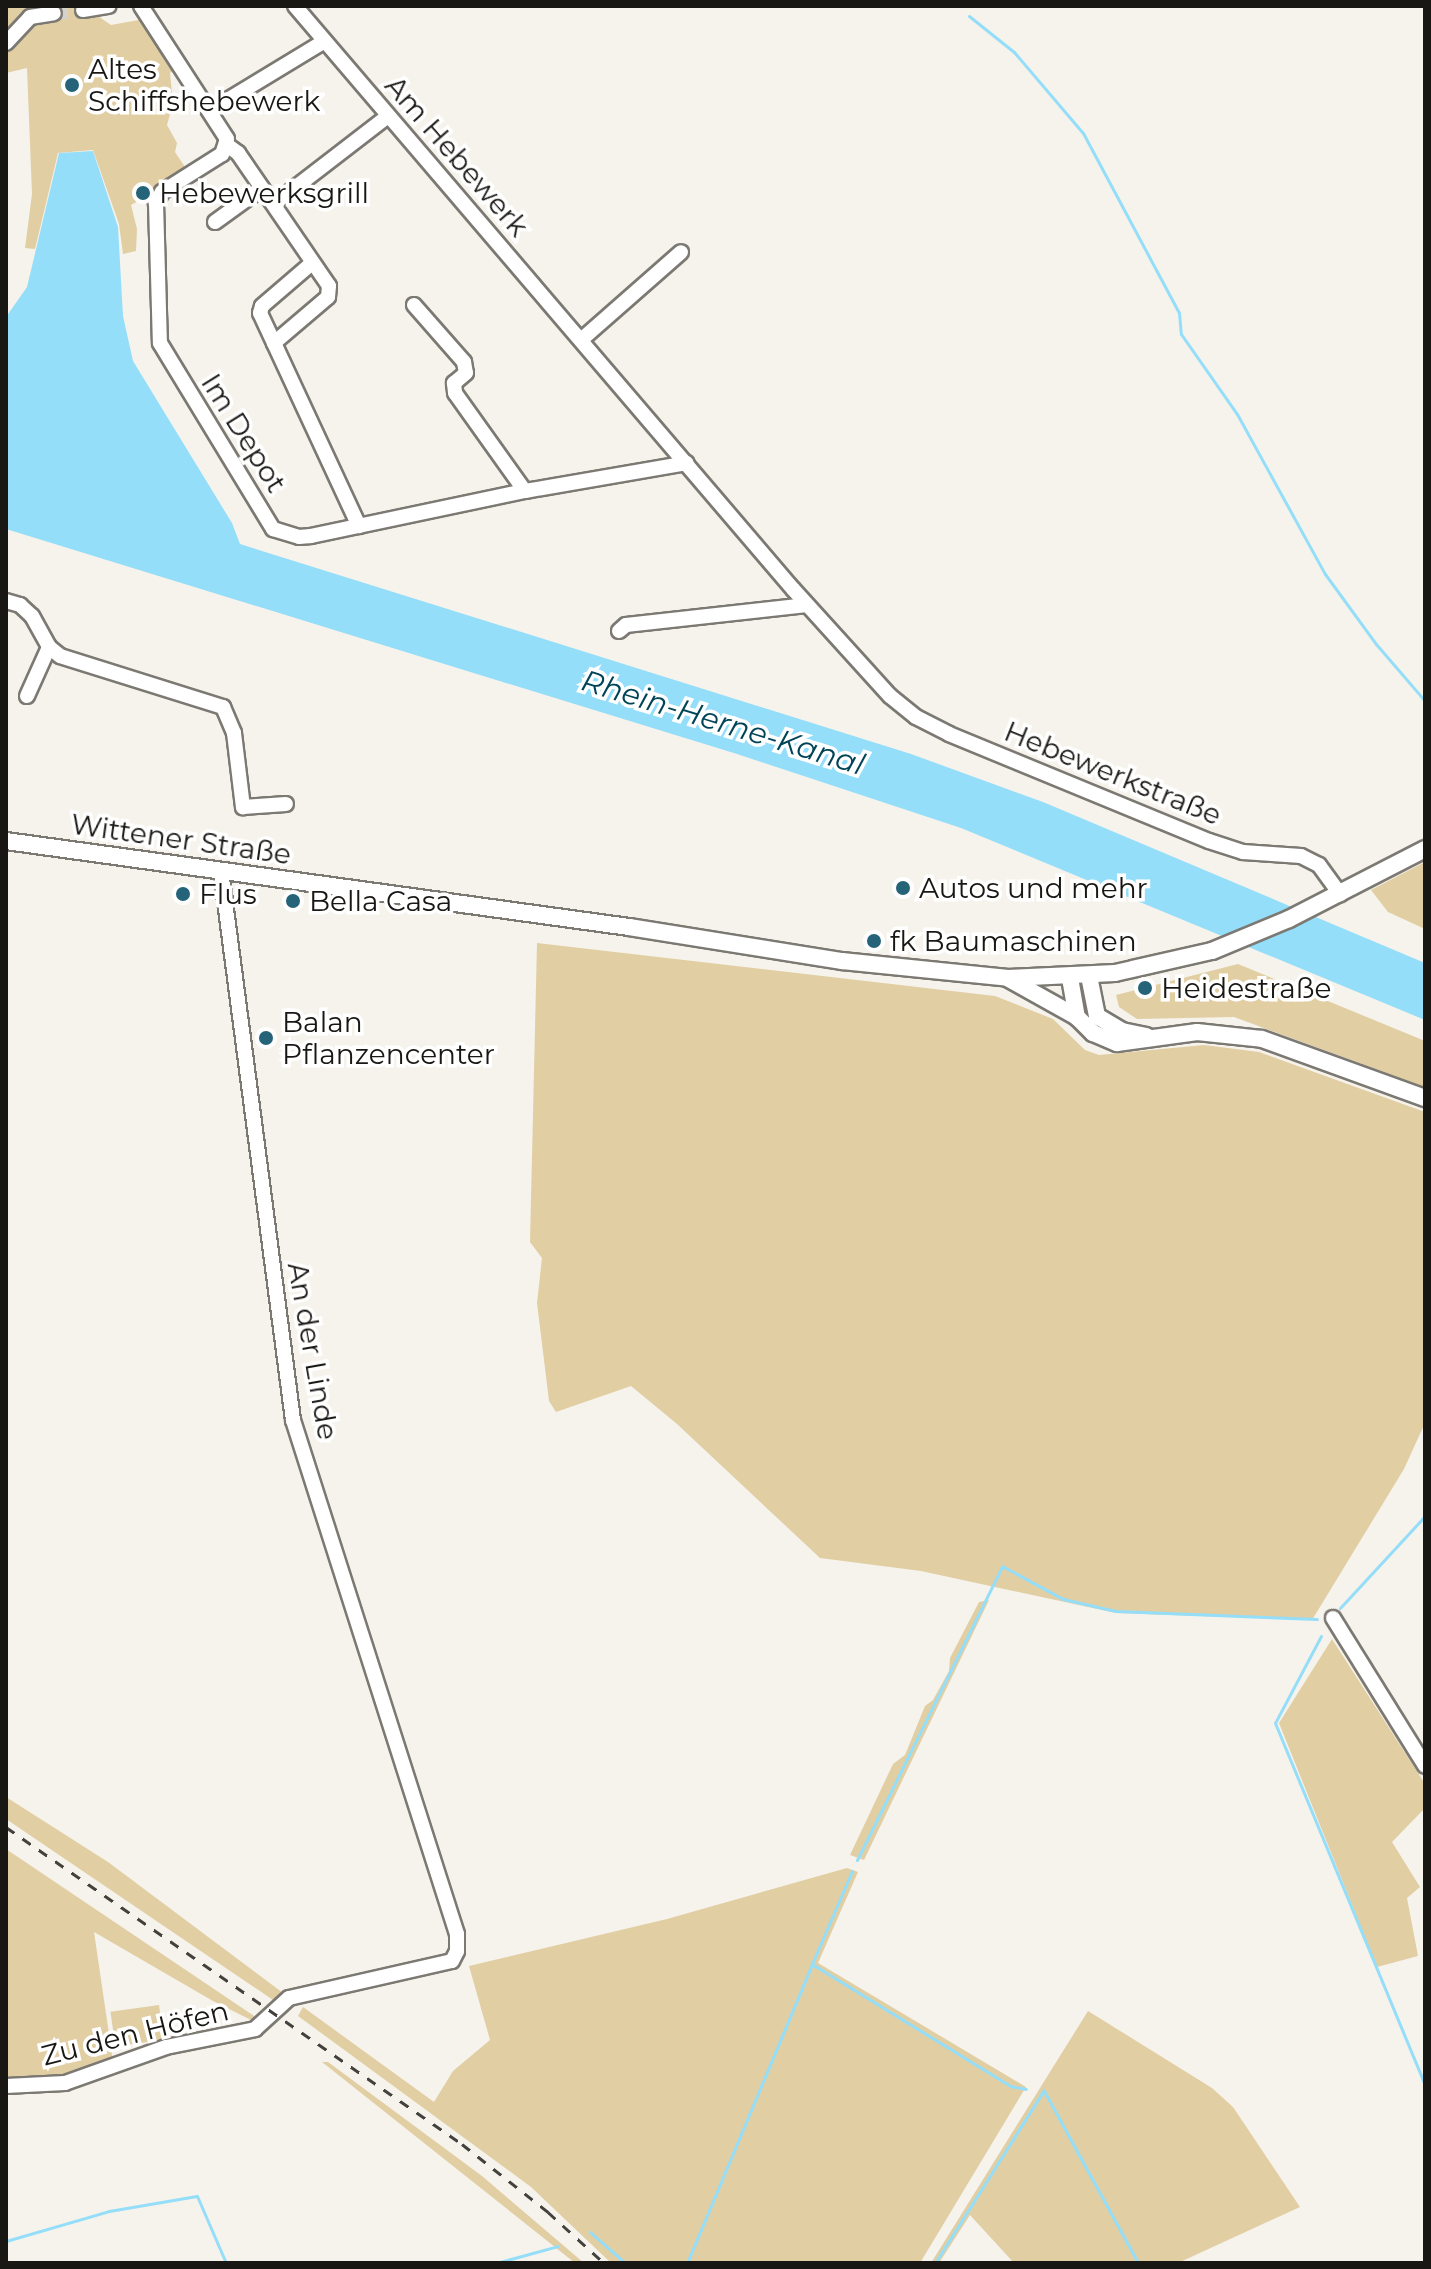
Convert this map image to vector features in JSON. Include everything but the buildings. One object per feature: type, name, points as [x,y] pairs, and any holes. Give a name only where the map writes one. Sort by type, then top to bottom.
[{"type":"main road","name":"Wittener Straße","points":[[6,841],[629,927],[842,961],[1008,978],[1070,978],[1140,969],[1212,951],[1332,898]]},
{"type":"main road","points":[[1332,898],[1425,849]]},
{"type":"main road","points":[[1089,976],[1097,1016],[1122,1031],[1151,1038]]},
{"type":"main road","points":[[1008,978],[1077,1017],[1093,1033],[1117,1043],[1213,1032],[1262,1039],[1425,1098]]},
{"type":"main road","points":[[1070,978],[1077,1017]]},
{"type":"street","points":[[83,10],[109,6]]},
{"type":"street","points":[[141,6],[226,134],[227,145],[238,153],[329,286],[328,297],[274,343]]},
{"type":"street","name":"Am Hebewerk","points":[[295,6],[687,463]]},
{"type":"street","points":[[6,43],[30,17],[54,13]]},
{"type":"street","points":[[211,110],[325,41]]},
{"type":"street","points":[[279,200],[388,116]]},
{"type":"street","name":"Im Depot","points":[[227,145],[213,161],[162,192],[156,203],[160,343],[273,529],[299,537],[525,491],[687,463]]},
{"type":"street","points":[[215,222],[262,188]]},
{"type":"street","points":[[581,340],[681,252]]},
{"type":"street","points":[[312,263],[262,306],[260,313],[359,526]]},
{"type":"street","points":[[414,305],[464,362],[466,373],[454,383],[455,393],[525,491]]},
{"type":"street","name":"Hebewerkstraße","points":[[687,463],[807,605],[890,696],[916,717],[949,734],[1209,841],[1243,852],[1301,856],[1319,865],[1332,898]]},
{"type":"street","points":[[6,601],[20,605],[32,616],[49,647],[60,656],[223,707],[234,733],[243,807],[286,804]]},
{"type":"street","points":[[619,631],[626,625],[807,605]]},
{"type":"street","points":[[27,696],[49,647]]},
{"type":"street","name":"An der Linde","points":[[221,871],[293,1420],[457,1934],[457,1951],[452,1961]]},
{"type":"street","points":[[1333,1618],[1425,1766]]},
{"type":"street","name":"Zu den Höfen","points":[[6,2086],[65,2083],[166,2047],[255,2029],[289,1998],[452,1961]]},
{"type":"shaded area","points":[[6,6],[83,6],[111,25],[144,19],[173,71],[170,73],[173,103],[167,125],[177,143],[175,152],[189,173],[131,205],[137,229],[136,251],[123,254],[119,224],[93,150],[58,153],[35,249],[25,248],[32,194],[27,68],[6,73]]},
{"type":"shaded area","points":[[1425,862],[1425,929],[1388,912],[1371,890]]},
{"type":"shaded area","points":[[537,943],[995,996],[1053,1019],[1085,1050],[1099,1055],[1204,1045],[1259,1052],[1425,1112],[1425,1423],[1404,1469],[1312,1620],[1116,1613],[921,1571],[820,1558],[677,1424],[631,1386],[556,1412],[549,1401],[537,1303],[542,1258],[530,1242]]},
{"type":"shaded area","points":[[1238,964],[1425,1041],[1425,1087],[1234,1017],[1137,1019],[1119,1007],[1116,995]]},
{"type":"shaded area","points":[[989,1600],[864,1860],[850,1855],[893,1764],[905,1755],[925,1706],[933,1700],[949,1671],[950,1658],[979,1602]]},
{"type":"shaded area","points":[[1332,1639],[1425,1784],[1425,1808],[1392,1842],[1420,1887],[1407,1898],[1418,1956],[1377,1967],[1279,1723]]},
{"type":"shaded area","points":[[6,1797],[108,1862],[283,1993],[276,2002],[6,1819]]},
{"type":"shaded area","points":[[6,1849],[257,2018],[255,2022],[94,1932],[113,2061],[49,2079],[6,2079]]},
{"type":"shaded area","points":[[847,1868],[858,1872],[818,1963],[1026,2087],[920,2263],[611,2263],[531,2187],[298,2016],[303,2007],[434,2102],[453,2071],[490,2040],[469,1966],[667,1919]]},
{"type":"shaded area","points":[[159,2005],[164,2040],[115,2046],[110,2012]]},
{"type":"shaded area","points":[[1088,2011],[1212,2088],[1233,2107],[1300,2207],[1178,2263],[1014,2263],[970,2215],[939,2263],[931,2263]]},
{"type":"shaded area","points":[[322,2062],[328,2062],[482,2176],[584,2263],[575,2263]]},
{"type":"water","name":"Rhein-Herne-Kanal","points":[[93,151],[118,227],[123,316],[133,361],[232,523],[240,544],[911,754],[1043,802],[1425,963],[1425,1020],[961,828],[737,754],[6,529],[6,317],[27,287],[59,153]]},
{"type":"waterway","points":[[969,16],[1014,52],[1083,133],[1179,313],[1181,334],[1237,414],[1325,574],[1376,644],[1425,701]]},
{"type":"waterway","points":[[1340,1608],[1425,1516]]},
{"type":"waterway","points":[[857,1860],[1002,1566],[1063,1599],[1116,1611],[1317,1619]]},
{"type":"waterway","points":[[1321,1636],[1275,1723],[1425,2085]]},
{"type":"waterway","points":[[852,1871],[812,1964],[1010,2086],[1026,2089]]},
{"type":"waterway","points":[[687,2263],[812,1964]]},
{"type":"waterway","points":[[935,2263],[1044,2090]]},
{"type":"waterway","points":[[1044,2091],[1138,2263]]},
{"type":"waterway","points":[[6,2241],[109,2211],[197,2196],[226,2263]]},
{"type":"waterway","points":[[590,2232],[625,2263]]},
{"type":"waterway","points":[[496,2263],[558,2246]]},
{"type":"tunnel","points":[[54,13],[83,10]]},
{"type":"railway","points":[[6,1827],[462,2144],[548,2212],[604,2263]]},
{"type":"place","name":"Altes Schiffshebewerk","points":[[72,85]]},
{"type":"place","name":"Hebewerksgrill","points":[[143,193]]},
{"type":"place","name":"Autos und mehr","points":[[903,888]]},
{"type":"place","name":"Flus","points":[[183,894]]},
{"type":"place","name":"Bella Casa","points":[[293,901]]},
{"type":"place","name":"fk Baumaschinen","points":[[874,941]]},
{"type":"place","name":"Heidestraße","points":[[1145,988]]},
{"type":"place","name":"Balan Pflanzencenter","points":[[266,1038]]}]
